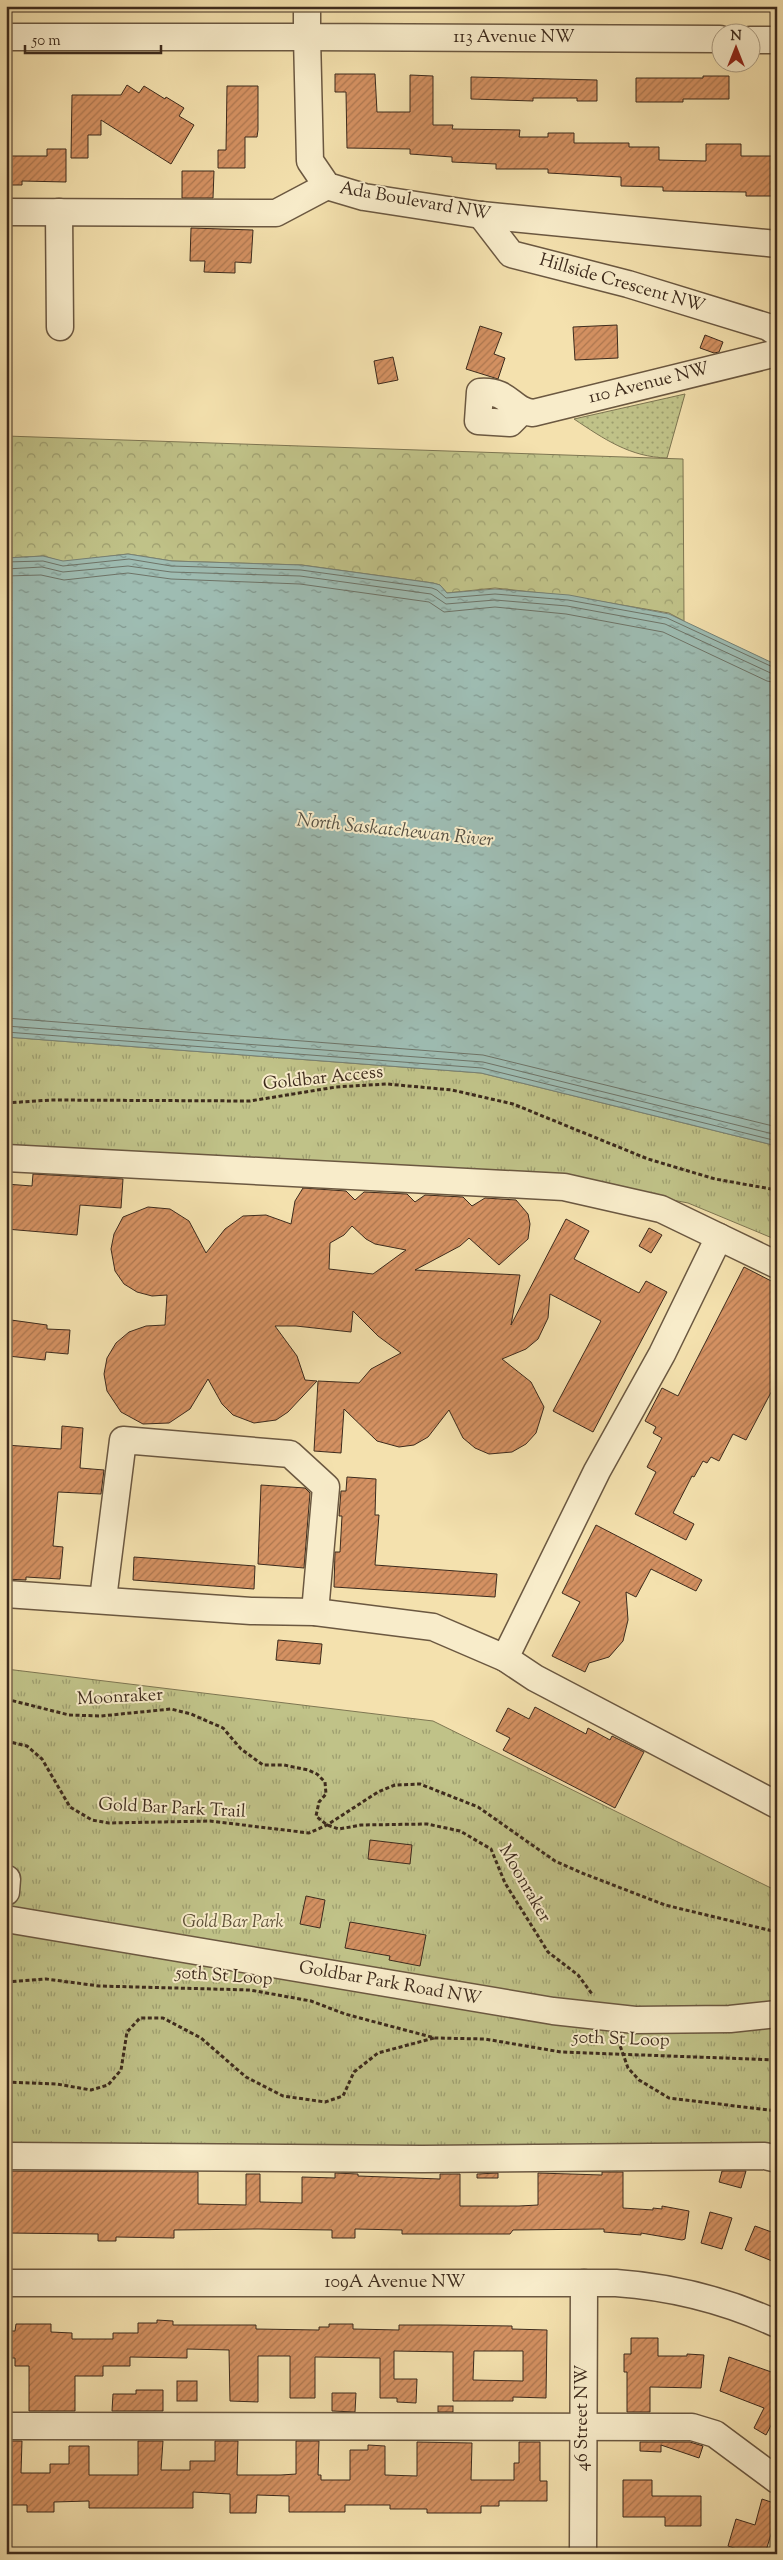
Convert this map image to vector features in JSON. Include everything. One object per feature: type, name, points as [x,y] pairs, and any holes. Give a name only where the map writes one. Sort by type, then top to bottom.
[{"type":"street","name":"Ada Boulevard NW","points":[[307,6],[310,161],[327,186],[364,197],[481,215],[777,244]]},
{"type":"street","points":[[6,37],[307,37]]},
{"type":"street","name":"113 Avenue NW","points":[[307,37],[710,40]]},
{"type":"street","points":[[760,40],[777,40]]},
{"type":"street","points":[[6,212],[276,213],[327,186]]},
{"type":"street","points":[[59,212],[60,326]]},
{"type":"street","name":"Hillside Crescent NW","points":[[481,215],[511,254],[628,284],[768,326],[777,332]]},
{"type":"street","name":"110 Avenue NW","points":[[522,411],[533,412],[777,353]]},
{"type":"street","points":[[6,1158],[564,1187],[661,1209],[777,1265]]},
{"type":"street","points":[[505,1658],[597,1471],[662,1354],[719,1237]]},
{"type":"street","points":[[103,1599],[122,1440],[290,1454],[326,1487],[315,1612]]},
{"type":"street","points":[[6,1594],[103,1599],[251,1611],[315,1612],[433,1627],[505,1658],[552,1687],[777,1805]]},
{"type":"street","name":"Goldbar Park Road NW","points":[[6,1919],[449,1995],[610,2018],[682,2021],[777,2014]]},
{"type":"street","points":[[6,2156],[422,2159],[765,2156],[777,2159]]},
{"type":"street","name":"109A Avenue NW","points":[[6,2283],[616,2283],[676,2290],[712,2298],[777,2324]]},
{"type":"street","name":"46 Street NW","points":[[583,2554],[584,2283]]},
{"type":"street","points":[[6,2426],[692,2427],[715,2434],[777,2480]]},
{"type":"path","name":"Goldbar Access","points":[[6,1102],[51,1100],[250,1101],[336,1088],[387,1084],[452,1090],[513,1104],[648,1159],[715,1179],[777,1190]]},
{"type":"path","name":"Moonraker","points":[[6,1699],[69,1715],[101,1716],[171,1709],[192,1714],[223,1728],[241,1749],[263,1765],[284,1765],[317,1774],[325,1782],[326,1794],[319,1802],[316,1816],[327,1825],[339,1829],[361,1825],[427,1824],[460,1831],[491,1849],[505,1883],[548,1952],[578,1975],[610,2018],[628,2068],[639,2080],[669,2098],[777,2111]]},
{"type":"path","name":"Gold Bar Park Trail","points":[[6,1741],[27,1746],[42,1759],[70,1807],[92,1820],[109,1823],[210,1821],[309,1833],[327,1825],[378,1792],[396,1785],[420,1784],[478,1807],[555,1861],[582,1873],[665,1905],[777,1932]]},
{"type":"path","name":"50th St Loop","points":[[6,1982],[46,1979],[99,1986],[250,1990],[312,2001],[345,2014],[435,2038],[484,2039],[560,2052],[777,2060]]},
{"type":"path","name":"50th St Loop","points":[[6,2082],[57,2084],[91,2090],[108,2085],[121,2070],[127,2032],[140,2018],[162,2018],[201,2038],[246,2077],[283,2096],[325,2102],[343,2096],[354,2072],[378,2053],[435,2038]]},
{"type":"green space","points":[[685,394],[667,458],[641,454],[618,446],[574,419]]},
{"type":"green space","points":[[6,436],[683,459],[684,621],[669,613],[569,596],[495,588],[447,593],[440,585],[433,583],[302,565],[172,561],[128,554],[63,562],[44,556],[6,558]]},
{"type":"green space","points":[[6,1037],[481,1073],[777,1146],[777,1240],[688,1203],[561,1178],[6,1146]]},
{"type":"green space","name":"Gold Bar Park","points":[[6,1669],[433,1721],[777,1891],[777,2150],[6,2148]]},
{"type":"water","name":"North Saskatchewan River","points":[[128,554],[172,561],[301,565],[433,583],[440,585],[447,593],[495,589],[569,595],[669,614],[777,665],[777,1146],[481,1073],[6,1037],[6,558],[43,556],[63,561]]},
{"type":"building","points":[[335,74],[375,74],[377,112],[410,112],[410,75],[433,76],[433,125],[453,125],[452,129],[520,130],[519,137],[548,137],[548,133],[574,133],[574,143],[629,143],[629,147],[659,147],[659,160],[706,161],[706,144],[741,144],[741,156],[777,156],[777,196],[746,196],[746,192],[663,191],[663,187],[621,186],[621,177],[548,173],[548,169],[496,169],[496,164],[452,162],[452,157],[410,154],[410,149],[347,148],[346,92],[335,92]]},
{"type":"building","points":[[703,76],[729,76],[729,99],[683,99],[683,102],[636,102],[636,78],[703,78]]},
{"type":"building","points":[[471,77],[597,80],[597,101],[577,101],[577,98],[533,98],[533,101],[471,99]]},
{"type":"building","points":[[127,85],[139,93],[144,86],[165,99],[166,97],[184,108],[179,116],[194,125],[171,164],[101,120],[101,135],[88,135],[88,158],[71,158],[72,95],[121,95]]},
{"type":"building","points":[[227,86],[258,86],[257,137],[245,137],[245,168],[218,168],[218,150],[226,150]]},
{"type":"building","points":[[47,149],[66,149],[66,182],[22,181],[22,185],[6,185],[6,156],[47,156]]},
{"type":"building","points":[[182,171],[214,171],[213,198],[182,198]]},
{"type":"building","points":[[191,228],[253,230],[251,263],[235,262],[235,273],[204,272],[205,261],[190,261]]},
{"type":"building","points":[[617,325],[618,358],[575,360],[573,327]]},
{"type":"building","points":[[480,326],[502,333],[494,354],[505,358],[498,379],[466,369]]},
{"type":"building","points":[[705,335],[723,342],[719,352],[714,353],[700,348]]},
{"type":"building","points":[[393,357],[398,380],[378,384],[374,361]]},
{"type":"building","points":[[33,1174],[123,1179],[121,1208],[80,1205],[77,1235],[6,1229],[6,1184],[32,1186]]},
{"type":"building","points":[[303,1188],[346,1191],[355,1200],[364,1192],[407,1194],[415,1202],[425,1195],[463,1197],[472,1206],[485,1198],[516,1200],[528,1214],[530,1224],[528,1239],[499,1265],[469,1238],[460,1246],[415,1270],[520,1275],[511,1325],[566,1219],[589,1231],[574,1259],[639,1293],[646,1281],[667,1292],[593,1432],[553,1411],[601,1321],[550,1294],[548,1318],[538,1339],[526,1349],[502,1359],[531,1382],[544,1407],[536,1433],[526,1444],[512,1452],[489,1454],[475,1448],[463,1438],[449,1410],[428,1437],[414,1445],[399,1447],[377,1441],[344,1409],[341,1453],[314,1451],[318,1381],[359,1383],[371,1369],[401,1353],[378,1336],[353,1311],[351,1332],[296,1326],[275,1326],[297,1356],[305,1380],[317,1381],[288,1412],[276,1420],[254,1423],[233,1415],[222,1404],[208,1379],[190,1409],[169,1423],[143,1424],[121,1412],[107,1391],[104,1374],[107,1358],[116,1343],[129,1332],[146,1326],[165,1325],[167,1295],[152,1296],[137,1292],[124,1284],[115,1271],[111,1249],[114,1234],[123,1217],[148,1207],[170,1209],[189,1221],[206,1253],[225,1229],[243,1216],[266,1215],[291,1224],[295,1201]],"holes":[[[352,1226],[366,1239],[375,1244],[406,1250],[373,1274],[329,1269],[330,1243],[344,1235]]]},
{"type":"building","points":[[649,1228],[662,1235],[651,1253],[639,1246]]},
{"type":"building","points":[[744,1267],[777,1284],[777,1381],[746,1440],[733,1434],[719,1461],[711,1457],[707,1463],[703,1461],[694,1477],[692,1476],[673,1513],[694,1524],[686,1540],[635,1514],[656,1472],[647,1467],[662,1438],[653,1433],[656,1427],[645,1421],[662,1388],[678,1396]]},
{"type":"building","points":[[11,1320],[47,1325],[47,1329],[70,1330],[68,1354],[46,1352],[45,1360],[8,1356],[6,1327],[10,1327]]},
{"type":"building","points":[[62,1426],[83,1428],[80,1468],[104,1470],[101,1494],[58,1492],[53,1546],[63,1547],[60,1579],[26,1577],[26,1580],[6,1579],[6,1445],[61,1449]]},
{"type":"building","points":[[347,1477],[376,1479],[375,1515],[379,1515],[375,1565],[497,1574],[495,1597],[334,1587],[335,1552],[340,1552],[342,1516],[339,1516],[341,1491],[346,1491]]},
{"type":"building","points":[[261,1485],[305,1488],[310,1493],[304,1568],[258,1564]]},
{"type":"building","points":[[596,1525],[702,1580],[696,1591],[651,1569],[636,1597],[626,1592],[628,1620],[623,1641],[609,1657],[589,1663],[585,1672],[552,1656],[580,1602],[562,1593]]},
{"type":"building","points":[[134,1557],[255,1566],[254,1589],[133,1580]]},
{"type":"building","points":[[278,1640],[322,1644],[320,1664],[276,1660]]},
{"type":"building","points":[[535,1707],[586,1734],[588,1728],[610,1740],[612,1736],[644,1752],[615,1808],[503,1750],[510,1738],[496,1731],[508,1708],[529,1719]]},
{"type":"building","points":[[370,1840],[412,1845],[410,1864],[368,1859]]},
{"type":"building","points":[[306,1896],[325,1900],[320,1928],[300,1924]]},
{"type":"building","points":[[350,1922],[426,1935],[420,1966],[389,1960],[390,1956],[345,1948]]},
{"type":"building","points":[[6,2171],[198,2172],[198,2204],[246,2205],[246,2174],[260,2174],[260,2202],[302,2203],[302,2177],[335,2178],[335,2173],[358,2174],[358,2176],[440,2179],[440,2174],[460,2174],[460,2206],[538,2205],[538,2173],[602,2175],[602,2172],[623,2172],[623,2208],[653,2210],[653,2208],[662,2209],[662,2206],[689,2211],[685,2239],[682,2240],[641,2233],[641,2235],[604,2232],[604,2229],[513,2230],[510,2234],[402,2234],[402,2230],[355,2229],[355,2238],[332,2238],[332,2230],[258,2229],[174,2230],[174,2238],[116,2237],[116,2241],[98,2241],[98,2234],[6,2233]]},
{"type":"building","points":[[722,2171],[746,2171],[741,2188],[719,2182]]},
{"type":"building","points":[[498,2173],[498,2178],[477,2178],[477,2174]]},
{"type":"building","points":[[710,2212],[732,2218],[722,2249],[701,2243]]},
{"type":"building","points":[[755,2226],[777,2234],[777,2263],[745,2250]]},
{"type":"building","points":[[157,2320],[173,2321],[173,2325],[256,2325],[256,2329],[319,2330],[319,2327],[329,2327],[329,2324],[353,2324],[353,2329],[399,2330],[399,2325],[441,2325],[512,2326],[512,2329],[547,2330],[546,2398],[513,2397],[513,2401],[453,2401],[453,2352],[394,2351],[394,2379],[417,2379],[416,2403],[397,2402],[397,2398],[380,2398],[380,2358],[315,2357],[315,2398],[290,2398],[290,2356],[258,2356],[258,2402],[230,2401],[229,2350],[187,2349],[187,2358],[130,2357],[130,2366],[103,2366],[103,2376],[75,2376],[75,2411],[29,2411],[29,2366],[15,2366],[15,2358],[6,2358],[6,2331],[15,2331],[16,2324],[51,2324],[51,2332],[72,2333],[72,2339],[113,2339],[113,2333],[138,2333],[138,2323],[157,2323]],"holes":[[[474,2351],[523,2351],[523,2381],[473,2380]]]},
{"type":"building","points":[[631,2338],[658,2338],[658,2356],[704,2355],[701,2388],[650,2387],[650,2412],[627,2412],[627,2372],[624,2372],[624,2354],[631,2354]]},
{"type":"building","points":[[729,2357],[777,2374],[777,2414],[766,2435],[754,2428],[764,2408],[720,2391]]},
{"type":"building","points":[[177,2381],[197,2381],[197,2401],[177,2401]]},
{"type":"building","points":[[136,2390],[163,2390],[163,2411],[112,2411],[113,2394],[136,2394]]},
{"type":"building","points":[[332,2393],[356,2393],[355,2412],[332,2411]]},
{"type":"building","points":[[438,2406],[453,2406],[453,2412],[438,2412]]},
{"type":"building","points":[[6,2441],[22,2441],[21,2473],[50,2473],[50,2464],[69,2464],[69,2446],[89,2446],[89,2475],[138,2475],[138,2441],[163,2441],[161,2470],[190,2470],[190,2461],[215,2461],[215,2441],[238,2441],[237,2475],[281,2475],[296,2474],[296,2441],[319,2441],[318,2475],[321,2475],[321,2480],[350,2480],[350,2450],[368,2450],[368,2445],[385,2446],[385,2475],[417,2476],[417,2442],[472,2443],[471,2480],[514,2480],[514,2463],[519,2463],[519,2442],[540,2442],[540,2481],[547,2481],[547,2501],[499,2501],[499,2506],[481,2506],[481,2513],[427,2513],[427,2509],[390,2509],[390,2505],[345,2505],[345,2512],[289,2512],[289,2496],[257,2495],[256,2513],[230,2513],[230,2494],[193,2492],[193,2508],[89,2508],[89,2501],[54,2502],[54,2512],[27,2512],[27,2505],[6,2505]]},
{"type":"building","points":[[640,2442],[690,2442],[703,2446],[699,2458],[661,2445],[661,2452],[640,2451]]},
{"type":"building","points":[[623,2480],[652,2480],[652,2496],[701,2496],[701,2526],[665,2526],[665,2517],[623,2517]]},
{"type":"building","points":[[762,2499],[777,2504],[777,2535],[772,2531],[765,2554],[752,2554],[728,2546],[736,2519],[755,2525]]}]
